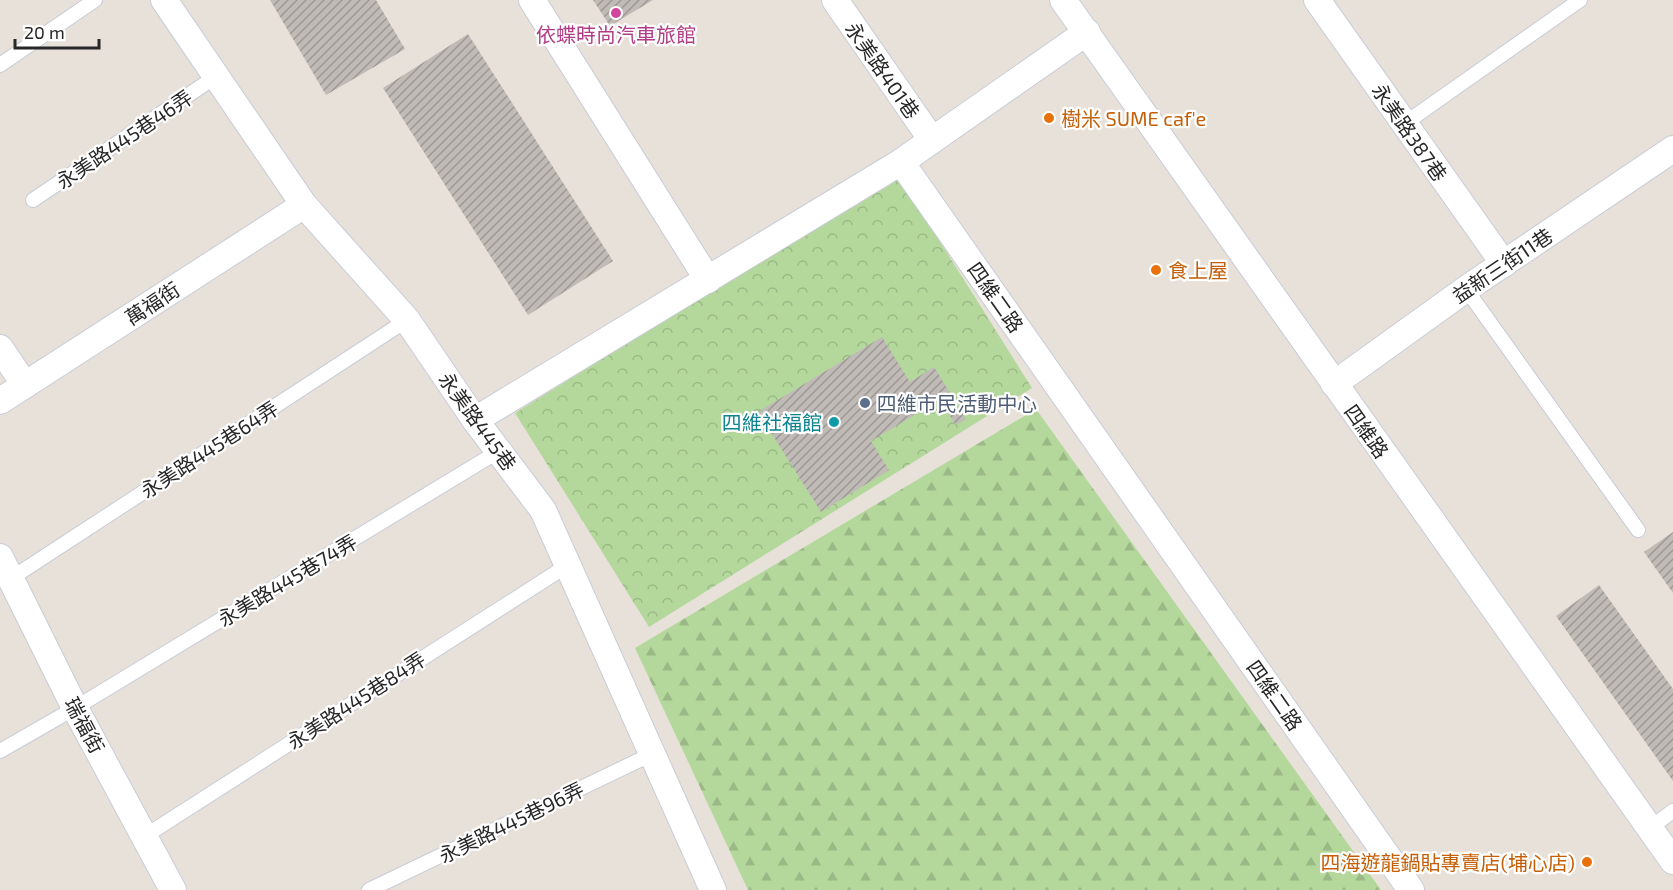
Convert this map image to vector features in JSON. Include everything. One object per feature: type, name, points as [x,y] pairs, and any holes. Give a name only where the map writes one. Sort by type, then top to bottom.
[{"type":"street","name":"永美路445巷","points":[[164,0],[304,205],[407,320],[476,420],[543,510],[713,890]]},
{"type":"street","points":[[532,0],[708,280]]},
{"type":"street","name":"永美路401巷","points":[[835,0],[932,140]]},
{"type":"street","name":"四維路","points":[[1063,0],[1673,861]]},
{"type":"street","name":"永美路387巷","points":[[1317,0],[1504,264]]},
{"type":"street","points":[[476,420],[902,162],[1087,32]]},
{"type":"street","name":"益新三街11巷","points":[[1334,384],[1466,289],[1673,149]]},
{"type":"street","name":"四維二路","points":[[902,162],[1411,890]]},
{"type":"street","name":"萬福街","points":[[0,401],[304,205]]},
{"type":"street","points":[[0,348],[25,385]]},
{"type":"street","name":"瑞福街","points":[[4,573],[173,890]]},
{"type":"lane","points":[[0,64],[95,0]]},
{"type":"lane","points":[[1404,124],[1580,0]]},
{"type":"lane","name":"永美路445巷46弄","points":[[33,200],[215,77]]},
{"type":"lane","points":[[1466,289],[1638,530]]},
{"type":"lane","name":"永美路445巷64弄","points":[[4,573],[407,320]]},
{"type":"lane","name":"永美路445巷74弄","points":[[0,752],[499,451]]},
{"type":"lane","name":"永美路445巷84弄","points":[[145,836],[568,565]]},
{"type":"lane","name":"永美路445巷96弄","points":[[369,890],[652,754]]},
{"type":"lane","points":[[1650,828],[1673,811]]},
{"type":"green space","points":[[898,175],[1032,388],[649,627],[515,413]]},
{"type":"green space","points":[[1036,409],[1381,890],[748,890],[635,648]]},
{"type":"building","points":[[270,0],[376,0],[405,49],[326,95]]},
{"type":"building","name":"依蝶時尚汽車旅館","points":[[593,0],[653,0],[610,26]]},
{"type":"building","points":[[468,34],[613,261],[528,315],[383,88]]},
{"type":"building","name":"四維社福館","points":[[882,337],[910,382],[934,367],[966,419],[956,425],[940,400],[871,441],[889,470],[821,512],[758,412]]},
{"type":"building","points":[[1673,532],[1673,593],[1644,552]]},
{"type":"building","points":[[1599,585],[1673,689],[1673,781],[1556,616]]},
{"type":"place","name":"依蝶時尚汽車旅館","points":[[616,13]]},
{"type":"place","name":"樹米 SUME caf'e","points":[[1049,118]]},
{"type":"place","name":"食上屋","points":[[1156,270]]},
{"type":"place","name":"四維市民活動中心","points":[[865,403]]},
{"type":"place","name":"四維社福館","points":[[834,422]]},
{"type":"place","name":"四海遊龍鍋貼專賣店(埔心店)","points":[[1587,862]]}]
